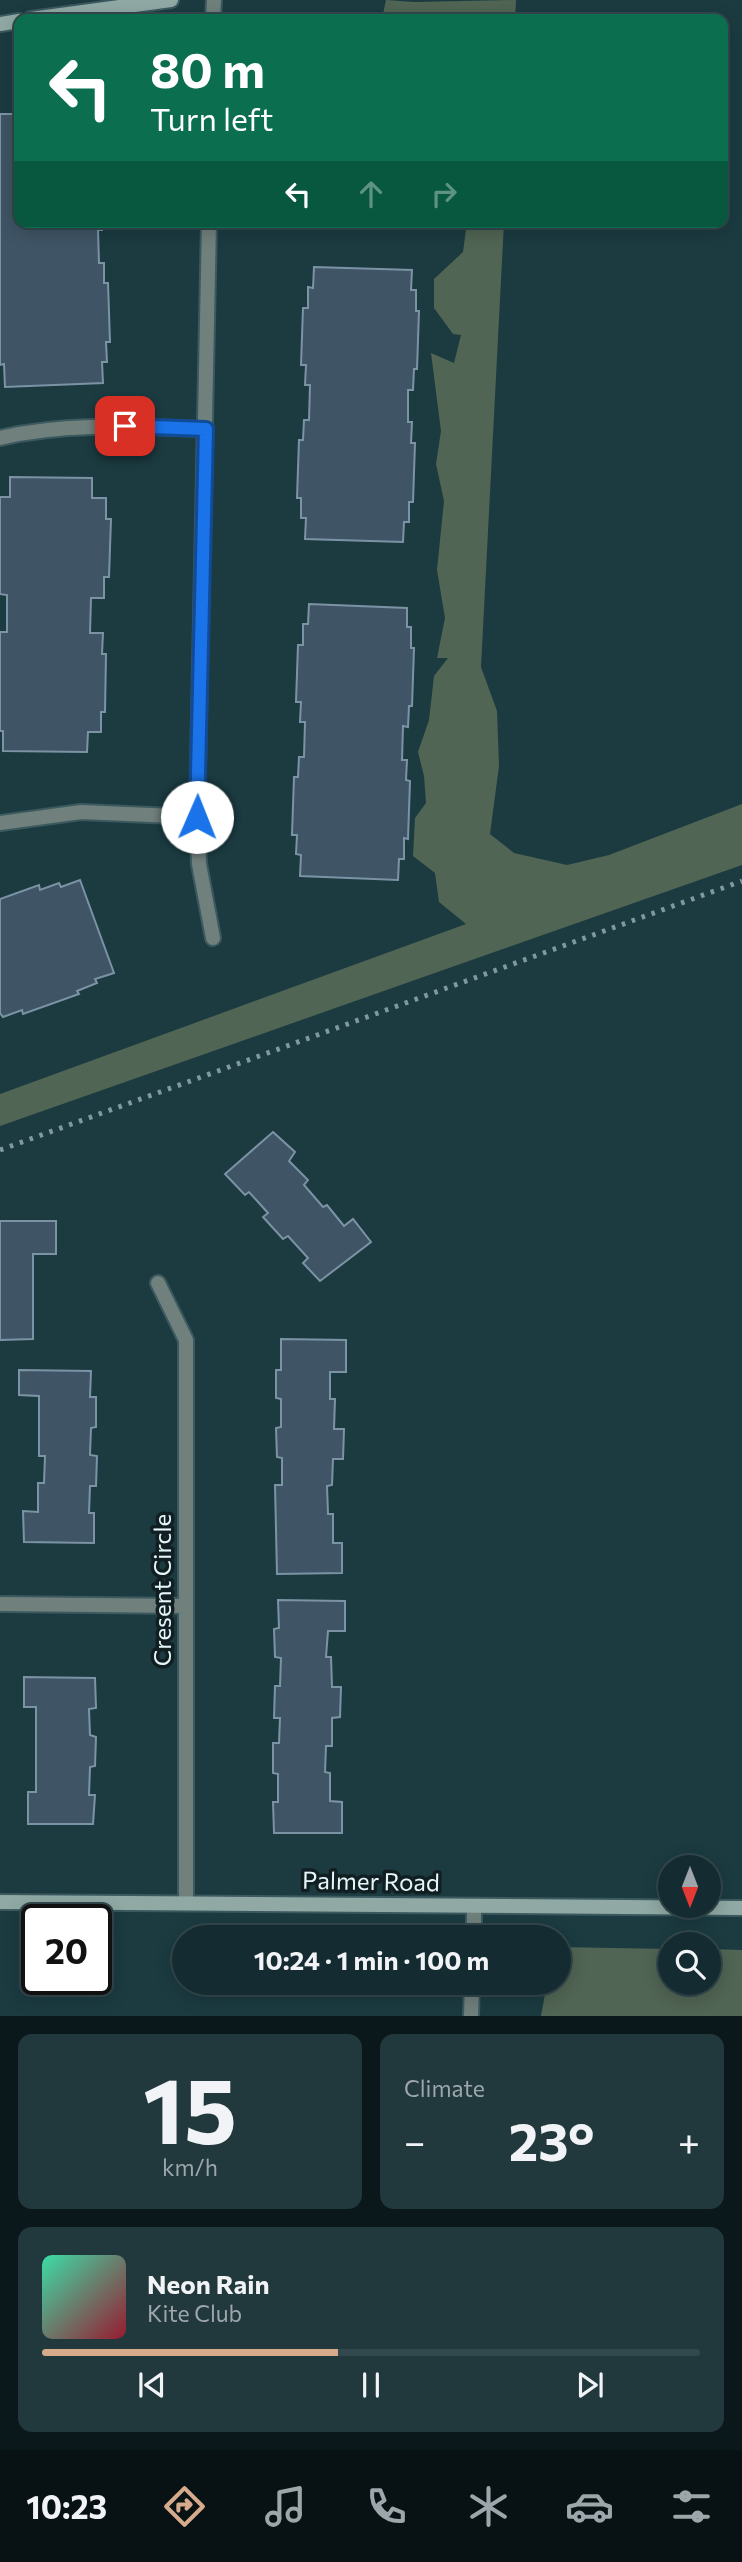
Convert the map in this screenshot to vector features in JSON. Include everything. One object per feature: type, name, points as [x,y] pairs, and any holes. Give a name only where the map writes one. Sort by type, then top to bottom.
[{"type":"street","points":[[68,14],[171,0]]},
{"type":"street","points":[[209,228],[197,817],[199,864],[213,939]]},
{"type":"street","points":[[0,438],[36,430],[125,426],[206,429]]},
{"type":"street","points":[[0,823],[81,812],[197,817]]},
{"type":"street","name":"Cresent Circle","points":[[158,1283],[186,1340],[186,1903]]},
{"type":"street","points":[[0,1605],[186,1606]]},
{"type":"street","name":"Palmer Road","points":[[0,1902],[742,1908]]},
{"type":"street","points":[[474,1906],[474,1925]]},
{"type":"street","points":[[471,2016],[472,1995]]},
{"type":"green space","points":[[386,0],[516,0],[515,14],[383,14]]},
{"type":"green space","points":[[466,228],[504,228],[481,667],[497,711],[499,766],[490,834],[514,853],[567,865],[609,855],[742,804],[742,865],[0,1126],[0,1094],[466,924],[439,902],[435,873],[413,856],[415,818],[426,803],[424,776],[418,752],[429,720],[434,676],[448,658],[437,658],[445,618],[437,570],[444,501],[436,464],[441,431],[431,353],[454,363],[461,335],[453,334],[434,308],[434,279],[463,252]]},
{"type":"green space","points":[[571,1947],[658,1949],[658,1995],[721,1995],[721,1949],[742,1950],[742,2016],[541,2016],[545,1995],[571,1995]]},
{"type":"building","points":[[0,114],[14,114],[14,228],[102,228],[98,230],[99,263],[104,263],[104,283],[108,283],[110,342],[106,342],[107,362],[102,362],[103,383],[5,387],[4,364],[0,365]]},
{"type":"building","points":[[314,267],[412,270],[411,290],[416,290],[416,311],[419,311],[417,369],[414,369],[413,390],[408,390],[408,422],[412,422],[411,443],[415,443],[413,502],[409,502],[409,522],[404,522],[403,542],[305,539],[306,518],[301,518],[301,498],[297,498],[299,440],[303,440],[304,420],[309,420],[310,385],[305,385],[306,365],[301,365],[303,308],[308,308],[308,287],[313,288]]},
{"type":"building","points":[[10,477],[92,478],[92,498],[106,498],[106,519],[111,519],[109,577],[104,577],[104,598],[91,598],[90,633],[103,633],[102,654],[106,654],[105,712],[101,712],[101,732],[88,732],[87,752],[3,751],[3,731],[0,731],[0,632],[7,632],[7,595],[0,594],[0,497],[10,497]]},
{"type":"building","points":[[309,604],[407,608],[407,627],[411,627],[411,648],[414,648],[412,706],[409,706],[408,727],[403,726],[402,760],[407,760],[406,780],[410,781],[408,839],[404,838],[404,859],[399,859],[398,880],[300,876],[301,855],[296,854],[297,835],[292,835],[294,777],[298,777],[299,757],[304,757],[305,722],[300,722],[301,702],[296,702],[298,645],[303,645],[303,624],[308,624]]},
{"type":"building","points":[[80,880],[114,973],[95,979],[97,983],[77,991],[79,994],[23,1014],[22,1010],[3,1017],[0,1013],[0,899],[39,885],[40,890],[59,883],[61,887]]},
{"type":"building","points":[[273,1132],[295,1152],[289,1161],[308,1180],[304,1185],[323,1207],[327,1205],[344,1226],[353,1219],[371,1242],[320,1281],[303,1263],[308,1258],[288,1236],[283,1239],[263,1217],[268,1213],[249,1192],[245,1195],[225,1174]]},
{"type":"building","points":[[0,1221],[56,1221],[56,1254],[33,1254],[33,1339],[0,1340]]},
{"type":"building","points":[[281,1339],[346,1340],[346,1372],[330,1372],[330,1399],[335,1399],[334,1429],[344,1429],[343,1459],[333,1459],[332,1485],[327,1486],[328,1514],[333,1514],[333,1543],[342,1543],[342,1573],[277,1574],[275,1485],[282,1485],[282,1458],[277,1457],[276,1428],[281,1427],[281,1399],[276,1398],[276,1370],[281,1370]]},
{"type":"building","points":[[19,1370],[91,1371],[90,1397],[96,1397],[96,1427],[91,1428],[90,1455],[97,1456],[96,1486],[90,1486],[89,1513],[94,1513],[94,1543],[24,1542],[23,1511],[38,1512],[38,1483],[44,1483],[45,1456],[39,1456],[39,1396],[19,1395]]},
{"type":"building","points":[[278,1600],[345,1601],[345,1631],[328,1631],[326,1657],[331,1657],[332,1687],[341,1687],[340,1717],[332,1718],[332,1746],[326,1746],[325,1772],[330,1773],[330,1801],[342,1802],[342,1833],[274,1833],[273,1802],[278,1802],[278,1774],[273,1773],[273,1743],[279,1743],[280,1718],[274,1718],[275,1686],[280,1686],[281,1658],[275,1657],[274,1629],[279,1628]]},
{"type":"building","points":[[24,1677],[95,1678],[96,1708],[89,1709],[90,1735],[96,1737],[95,1766],[90,1767],[89,1795],[95,1795],[93,1824],[28,1824],[28,1792],[36,1792],[36,1707],[24,1707]]},
{"type":"railway","points":[[0,1150],[742,881]]},
{"type":"route","points":[[125,426],[206,429],[197,817]]}]
